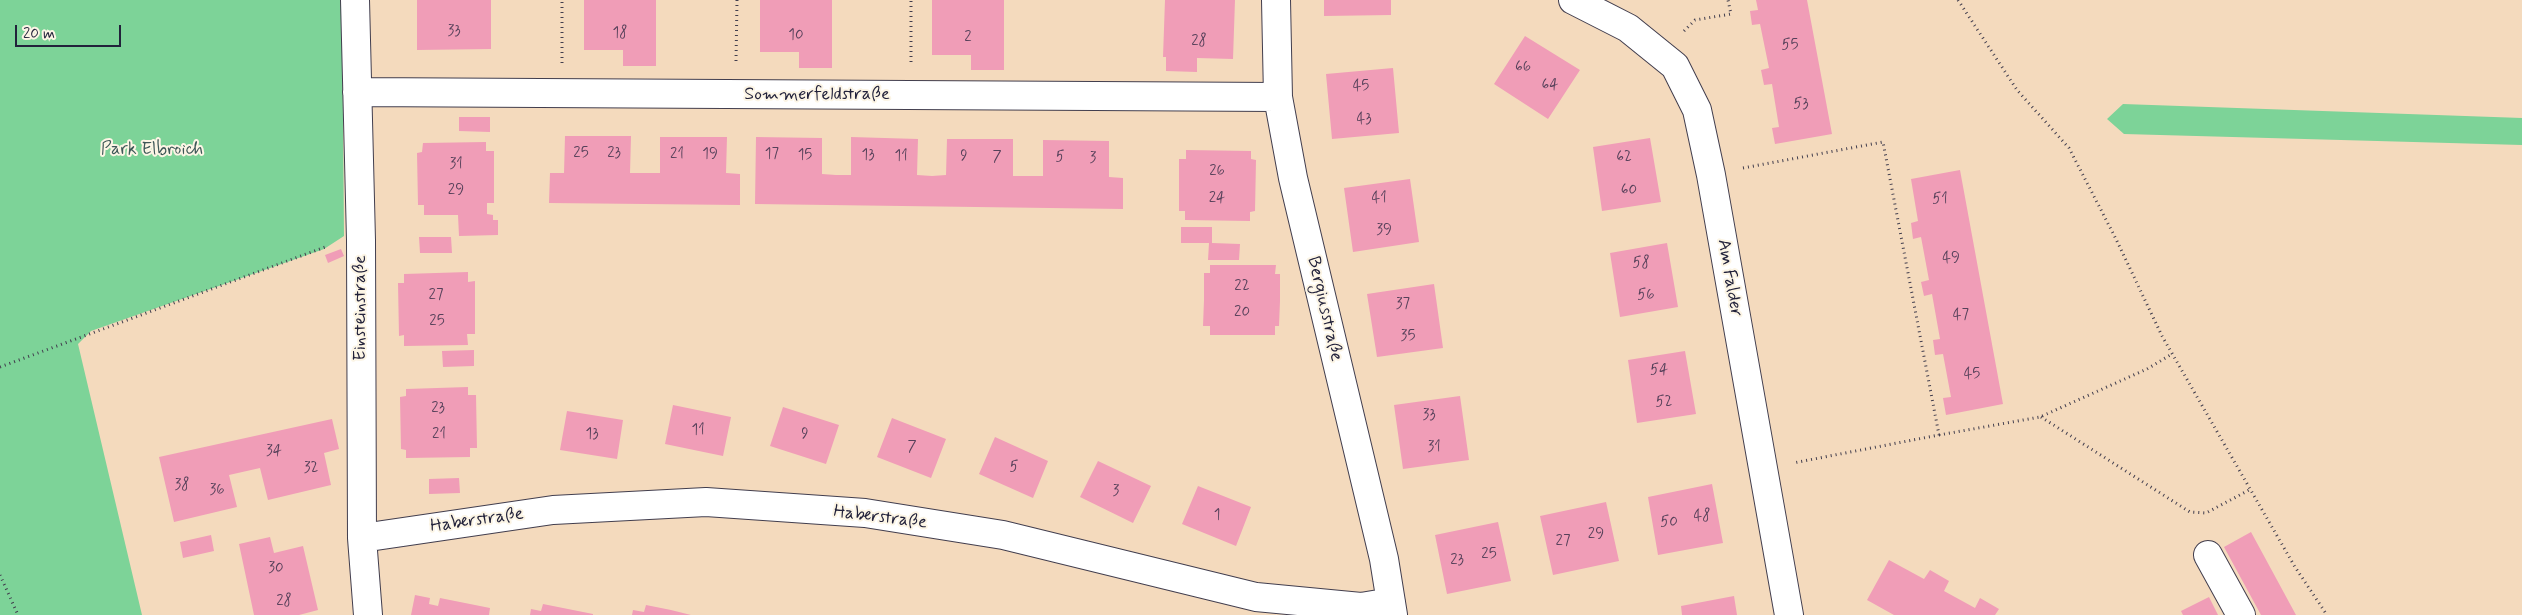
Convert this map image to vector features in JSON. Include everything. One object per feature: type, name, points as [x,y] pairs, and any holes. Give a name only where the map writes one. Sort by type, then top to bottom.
[{"type":"street","name":"Einsteinstraße","points":[[355,0],[360,240],[362,538],[368,615]]},
{"type":"street","name":"Bergiusstraße","points":[[1276,0],[1278,97],[1293,178],[1384,559],[1392,608]]},
{"type":"street","name":"Am Falder","points":[[1573,0],[1628,28],[1675,66],[1697,110],[1711,175],[1788,615]]},
{"type":"street","name":"Sommerfeldstraße","points":[[357,92],[1278,97]]},
{"type":"street","name":"Haberstraße","points":[[362,538],[554,510],[706,502],[865,513],[1003,535],[1256,597],[1361,607],[1392,608]]},
{"type":"street","points":[[2208,555],[2241,615]]},
{"type":"path","points":[[562,0],[562,93]]},
{"type":"path","points":[[736,94],[737,0]]},
{"type":"path","points":[[910,95],[911,0]]},
{"type":"path","points":[[1662,56],[1695,20],[1730,14],[1728,0]]},
{"type":"path","points":[[1958,0],[2017,90],[2069,148],[2172,354],[2295,567],[2327,615]]},
{"type":"path","points":[[1711,175],[1882,142],[1939,435]]},
{"type":"path","points":[[0,367],[330,246],[360,240]]},
{"type":"path","points":[[1763,469],[2040,417],[2147,369],[2172,354]]},
{"type":"path","points":[[2040,417],[2190,512],[2206,513],[2251,489]]},
{"type":"path","points":[[0,575],[18,615]]},
{"type":"green space","name":"Park Elbroich","points":[[0,0],[342,0],[344,236],[324,249],[91,331],[78,344],[142,615],[0,615]]},
{"type":"green space","points":[[2123,104],[2522,118],[2522,145],[2124,134],[2107,119]]},
{"type":"building","points":[[417,0],[491,0],[491,49],[417,50]]},
{"type":"building","points":[[584,0],[656,0],[656,66],[623,66],[623,50],[584,50]]},
{"type":"building","points":[[760,0],[832,0],[832,68],[799,68],[799,52],[760,52]]},
{"type":"building","points":[[932,0],[1004,0],[1004,70],[971,70],[971,55],[932,55]]},
{"type":"building","points":[[1165,0],[1235,0],[1233,59],[1197,58],[1197,72],[1166,71],[1166,57],[1163,57]]},
{"type":"building","points":[[1324,0],[1391,0],[1391,15],[1324,16]]},
{"type":"building","points":[[1756,0],[1807,0],[1832,134],[1775,144],[1772,128],[1779,127],[1772,84],[1764,85],[1761,70],[1769,68],[1760,24],[1752,25],[1750,11],[1758,10]]},
{"type":"building","points":[[1525,36],[1580,70],[1548,119],[1494,84]]},
{"type":"building","points":[[1393,68],[1399,133],[1332,139],[1326,74]]},
{"type":"building","points":[[459,117],[490,117],[490,132],[459,131]]},
{"type":"building","points":[[565,136],[631,136],[630,173],[660,173],[660,137],[727,137],[726,173],[740,174],[740,205],[549,203],[550,173],[564,173]]},
{"type":"building","points":[[756,137],[822,138],[822,174],[836,175],[851,175],[851,137],[918,139],[917,175],[932,176],[946,175],[947,139],[1013,139],[1013,176],[1043,176],[1043,140],[1109,141],[1109,177],[1123,178],[1123,209],[755,204]]},
{"type":"building","points":[[1650,138],[1661,202],[1602,211],[1593,147]]},
{"type":"building","points":[[486,142],[486,151],[494,151],[494,203],[487,203],[487,214],[493,215],[493,220],[498,220],[498,235],[459,236],[458,215],[424,215],[424,205],[418,205],[417,153],[422,152],[423,143]]},
{"type":"building","points":[[1186,150],[1251,151],[1251,159],[1256,160],[1255,211],[1250,212],[1250,221],[1185,220],[1185,211],[1179,211],[1179,159],[1186,159]]},
{"type":"building","points":[[1960,170],[2003,404],[1946,415],[1943,398],[1951,397],[1943,354],[1935,355],[1933,340],[1940,339],[1932,294],[1924,296],[1921,282],[1929,280],[1921,237],[1913,239],[1911,223],[1918,221],[1911,179]]},
{"type":"building","points":[[1410,179],[1419,242],[1353,252],[1344,188]]},
{"type":"building","points":[[1181,227],[1212,227],[1212,243],[1240,244],[1239,260],[1208,260],[1209,243],[1181,243]]},
{"type":"building","points":[[419,237],[451,237],[452,253],[420,253]]},
{"type":"building","points":[[1667,243],[1678,307],[1620,317],[1610,253]]},
{"type":"building","points":[[341,249],[344,256],[328,263],[325,255]]},
{"type":"building","points":[[1210,265],[1276,265],[1275,274],[1280,274],[1280,301],[1279,326],[1275,326],[1275,335],[1210,335],[1210,326],[1203,326],[1204,273],[1210,273]]},
{"type":"building","points":[[468,272],[468,282],[475,281],[475,334],[467,334],[468,345],[404,346],[404,335],[399,336],[398,283],[404,283],[404,274]]},
{"type":"building","points":[[1434,284],[1443,348],[1377,357],[1367,294]]},
{"type":"building","points":[[474,350],[474,366],[443,367],[442,351]]},
{"type":"building","points":[[1685,351],[1696,414],[1637,423],[1628,360]]},
{"type":"building","points":[[468,387],[468,395],[476,395],[477,448],[470,448],[470,457],[406,458],[406,450],[401,449],[400,397],[406,396],[406,389]]},
{"type":"building","points":[[1460,396],[1469,460],[1403,469],[1394,405]]},
{"type":"building","points":[[673,405],[731,417],[723,456],[665,444]]},
{"type":"building","points":[[783,407],[839,425],[826,464],[770,446]]},
{"type":"building","points":[[567,411],[623,420],[617,459],[560,450]]},
{"type":"building","points":[[892,418],[946,439],[931,478],[877,457]]},
{"type":"building","points":[[332,419],[339,449],[324,453],[331,485],[268,500],[260,468],[229,475],[237,507],[174,522],[159,457]]},
{"type":"building","points":[[995,437],[1048,461],[1033,498],[979,474]]},
{"type":"building","points":[[1098,461],[1151,486],[1133,523],[1080,497]]},
{"type":"building","points":[[459,478],[460,493],[429,494],[429,479]]},
{"type":"building","points":[[1712,484],[1723,543],[1658,555],[1648,497]]},
{"type":"building","points":[[1198,486],[1251,507],[1236,546],[1182,524]]},
{"type":"building","points":[[1606,502],[1619,561],[1553,575],[1540,516]]},
{"type":"building","points":[[1498,522],[1511,581],[1447,594],[1435,535]]},
{"type":"building","points":[[2251,532],[2296,615],[2261,615],[2224,547]]},
{"type":"building","points":[[211,535],[214,551],[183,558],[180,542]]},
{"type":"building","points":[[270,537],[274,553],[303,546],[318,610],[299,615],[254,615],[239,544]]},
{"type":"building","points":[[1889,560],[1924,579],[1930,570],[1949,581],[1944,591],[1975,608],[1980,598],[1999,609],[1995,615],[1894,615],[1867,600]]},
{"type":"building","points":[[415,595],[430,598],[429,604],[438,606],[440,598],[490,608],[489,615],[411,615]]},
{"type":"building","points":[[1734,596],[1737,615],[1682,615],[1681,606]]},
{"type":"building","points":[[2209,597],[2218,615],[2183,615],[2181,611]]},
{"type":"building","points":[[543,604],[593,615],[530,615],[531,609],[541,611]]},
{"type":"building","points":[[646,605],[691,615],[632,615],[633,610],[644,612]]}]
